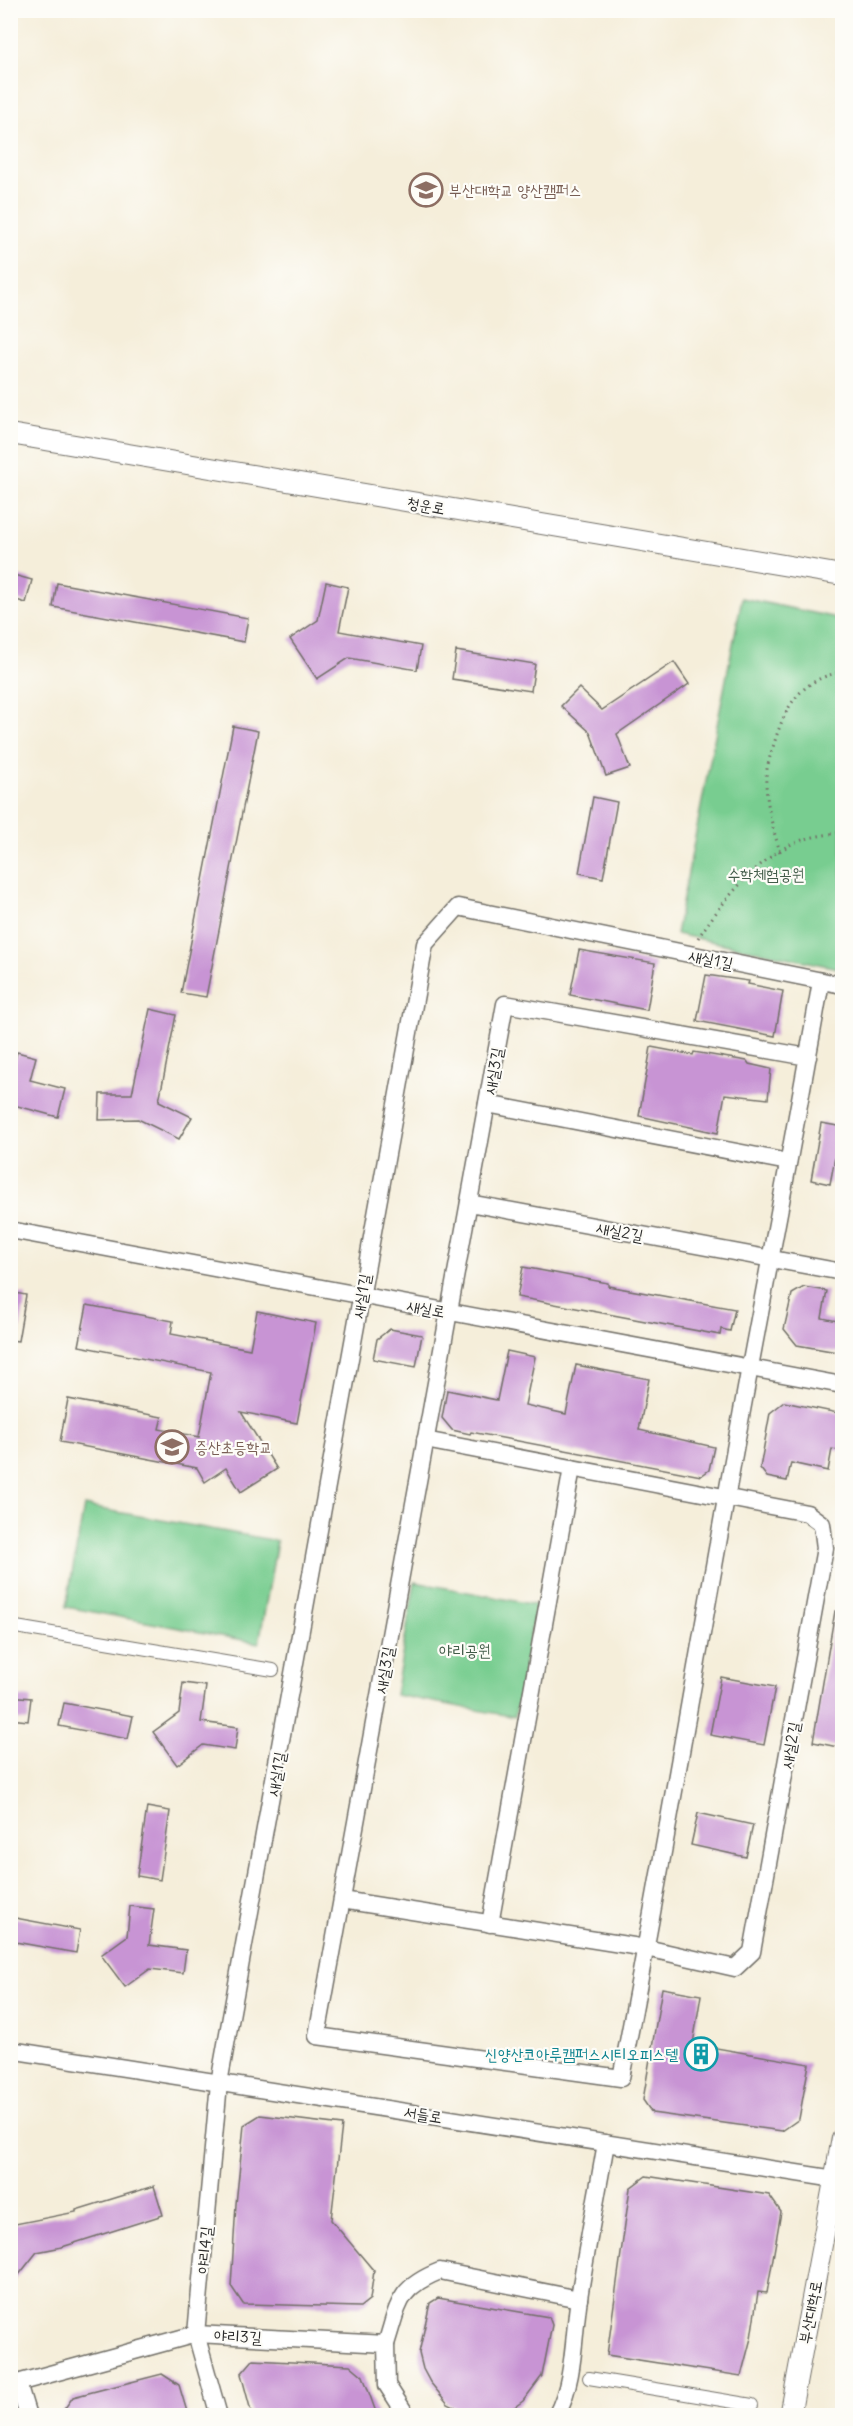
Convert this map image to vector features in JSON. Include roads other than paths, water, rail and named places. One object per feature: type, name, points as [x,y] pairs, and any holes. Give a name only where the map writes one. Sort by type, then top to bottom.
[{"type":"street","name":"청운로","points":[[10,434],[843,575]]},
{"type":"street","name":"새실1길","points":[[219,2083],[425,944],[458,907],[843,985]]},
{"type":"street","points":[[342,1900],[646,1948],[821,981]]},
{"type":"street","name":"새실3길","points":[[646,1948],[621,2078],[317,2036],[505,1004],[808,1057]]},
{"type":"street","points":[[488,1104],[788,1162]]},
{"type":"street","name":"새실2길","points":[[469,1203],[771,1259]]},
{"type":"street","name":"새실로","points":[[10,1230],[843,1385]]},
{"type":"street","points":[[771,1259],[843,1272]]},
{"type":"street","points":[[425,1440],[572,1468],[490,1924]]},
{"type":"street","name":"새실2길","points":[[572,1468],[807,1513],[822,1524],[825,1548],[752,1952],[735,1968],[646,1948]]},
{"type":"street","points":[[10,1626],[273,1670]]},
{"type":"street","name":"서들로","points":[[10,2050],[606,2143],[839,2169]]},
{"type":"street","name":"야리4길","points":[[219,2083],[196,2334],[219,2415]]},
{"type":"street","name":"부산대학로","points":[[790,2415],[839,2169],[843,2138]]},
{"type":"street","points":[[556,2415],[564,2401],[569,2379],[579,2299],[606,2143]]},
{"type":"street","points":[[407,2415],[387,2385],[386,2344],[400,2298],[418,2280],[440,2271],[579,2299]]},
{"type":"street","name":"야리3길","points":[[28,2415],[14,2384],[196,2334],[386,2344]]},
{"type":"street","points":[[589,2378],[752,2405]]},
{"type":"place","name":"부산대학교 양산캠퍼스","points":[[426,190]]},
{"type":"place","name":"증산초등학교","points":[[172,1447]]},
{"type":"place","name":"신양산코아루캠퍼스시티오피스텔","points":[[701,2054]]},
{"type":"park label","name":"수학체험공원","points":[[766,874]]},
{"type":"park label","name":"야리공원","points":[[465,1650]]}]
